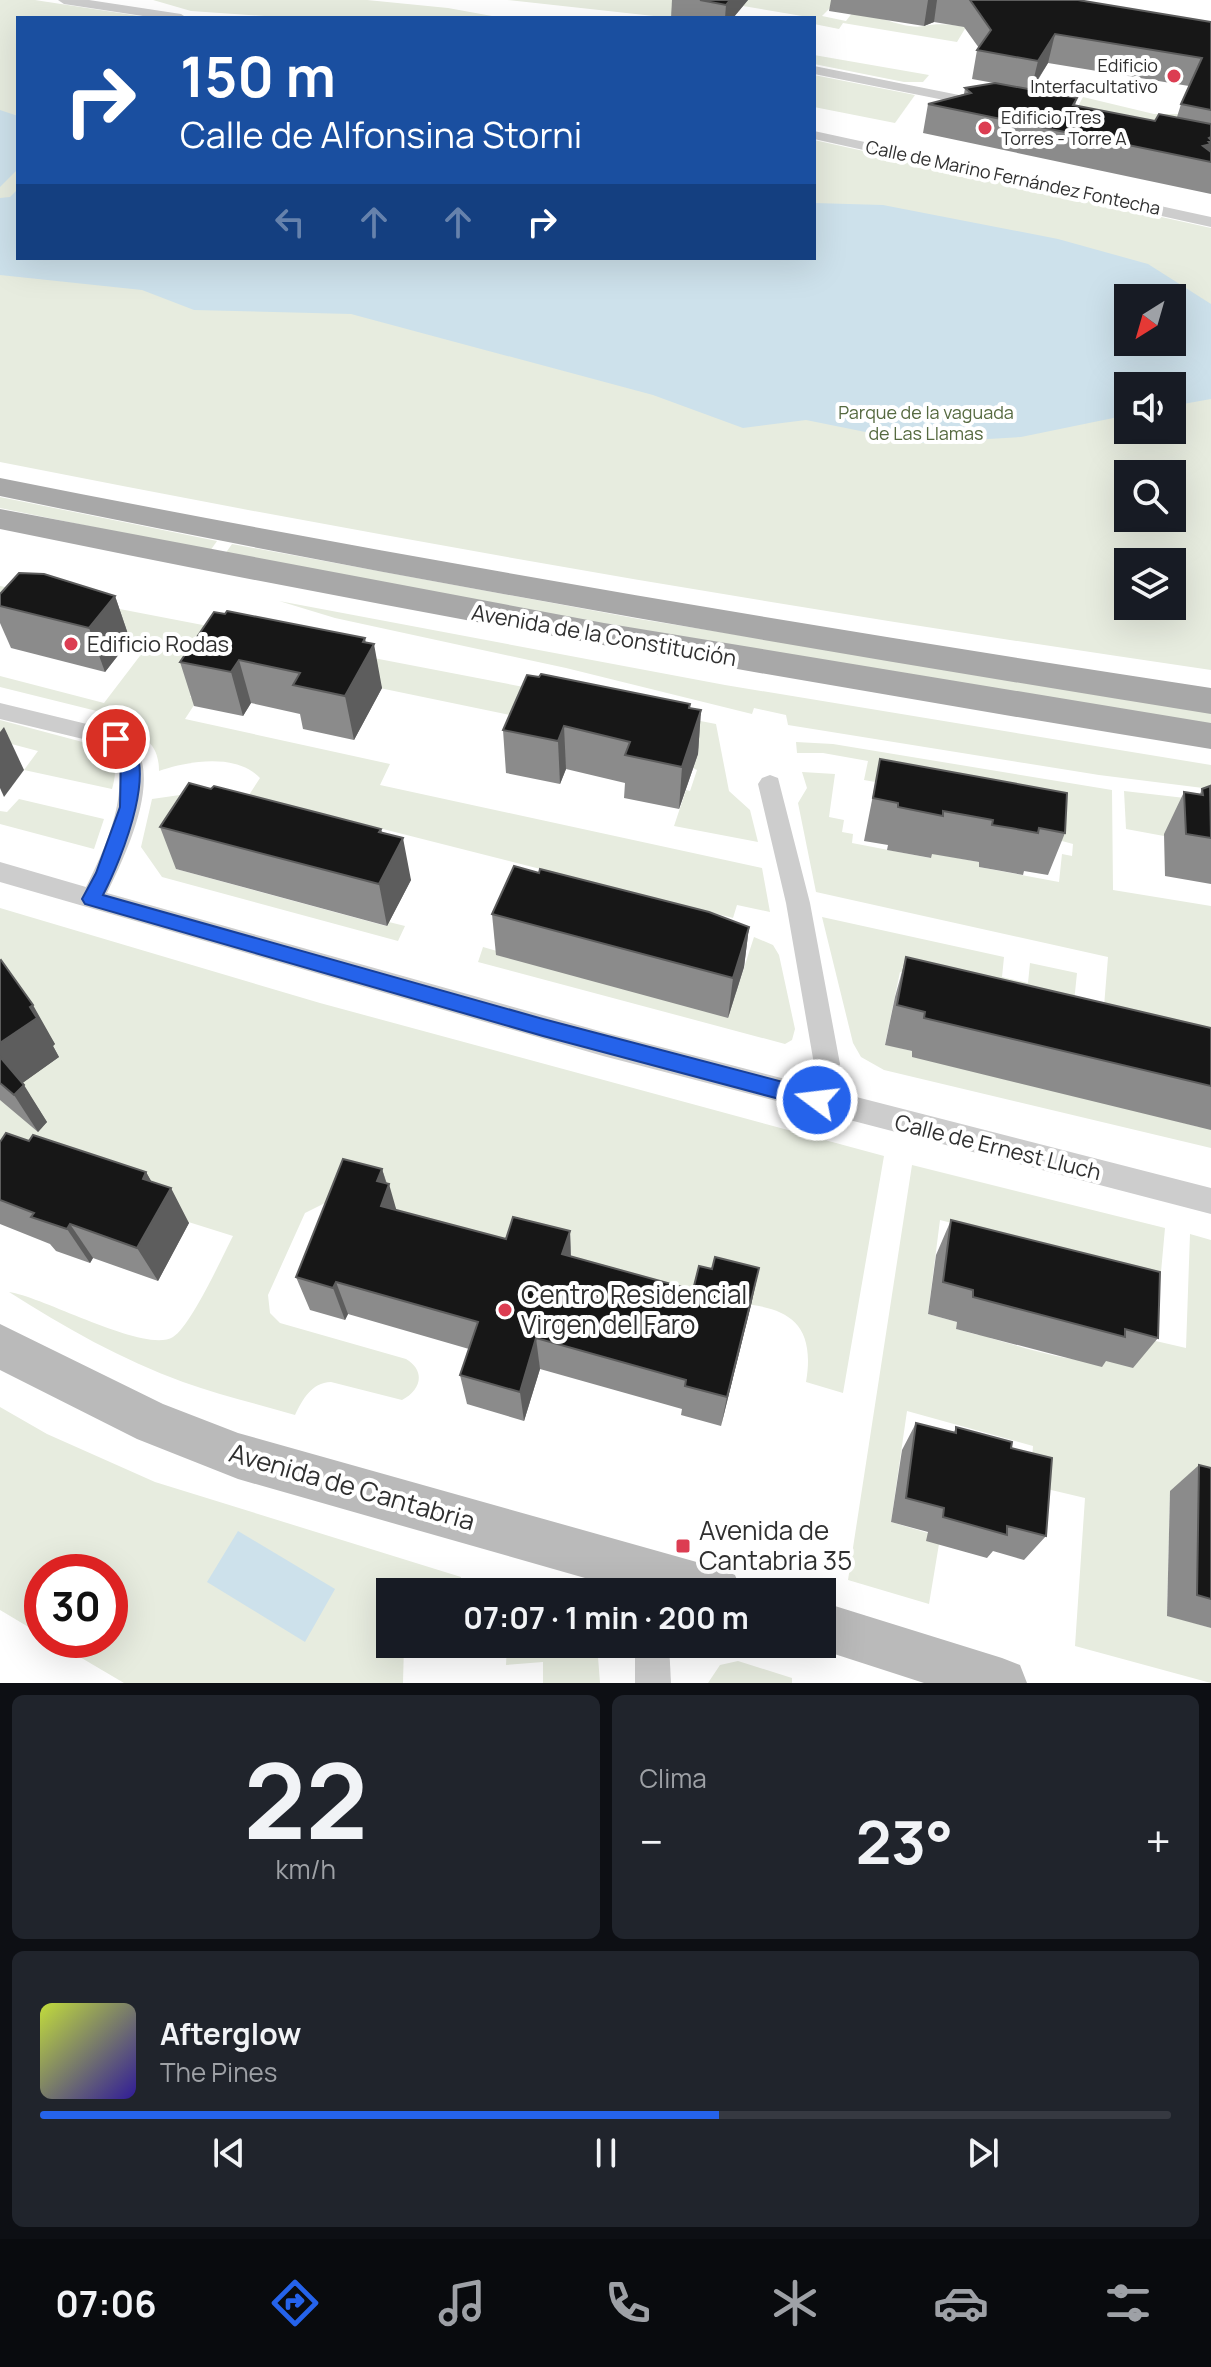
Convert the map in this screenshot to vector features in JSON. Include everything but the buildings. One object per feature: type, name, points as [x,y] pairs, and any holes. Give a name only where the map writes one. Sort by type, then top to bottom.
[{"type":"main road","name":"Avenida de la Constitución","points":[[0,487],[316,551],[627,607],[1211,701]]},
{"type":"main road","name":"Avenida de la Constitución","points":[[0,519],[358,591],[631,641],[1211,736]]},
{"type":"main road","name":"Avenida de Cantabria","points":[[0,1346],[47,1373],[153,1423],[238,1456],[638,1578]]},
{"type":"main road","points":[[836,1630],[1002,1683]]},
{"type":"street","points":[[64,0],[168,16]]},
{"type":"street","points":[[816,70],[1002,107]]},
{"type":"street","name":"Calle de Marino Fernández Fontecha","points":[[816,135],[1211,222]]},
{"type":"street","points":[[0,711],[116,739],[129,755],[129,807],[92,899]]},
{"type":"street","points":[[770,784],[798,903],[827,1064],[817,1100]]},
{"type":"street","name":"Calle de Ernest Lluch","points":[[0,872],[588,1040],[1211,1201]]},
{"type":"street","points":[[652,1658],[653,1683]]},
{"type":"green space","name":"Parque de la vaguada de Las Llamas","points":[[0,0],[35,0],[139,16],[16,16],[16,260],[816,260],[816,140],[1211,228],[1211,670],[604,574],[0,462]]},
{"type":"green space","points":[[153,0],[367,0],[492,16],[263,16],[191,11]]},
{"type":"green space","points":[[507,0],[688,0],[674,16]]},
{"type":"green space","points":[[748,0],[838,0],[822,16],[846,21],[856,8],[908,26],[944,24],[966,27],[957,42],[843,23],[839,29],[816,24],[816,16],[743,6]]},
{"type":"green space","points":[[816,55],[929,75],[923,82],[904,82],[816,64]]},
{"type":"green space","points":[[816,75],[915,95],[895,123],[816,107]]},
{"type":"green space","points":[[1083,97],[1154,114],[1181,114],[1176,125],[1074,114]]},
{"type":"green space","points":[[0,497],[217,541],[210,551],[0,508]]},
{"type":"green space","points":[[232,544],[639,619],[1211,711],[1211,724],[635,630],[225,554]]},
{"type":"green space","points":[[0,586],[716,724],[729,791],[750,810],[758,842],[674,826],[686,790],[690,791],[697,770],[693,768],[698,754],[370,686],[211,661],[190,697],[198,699],[185,719],[390,764],[380,785],[762,868],[770,912],[737,905],[733,918],[249,795],[260,778],[250,770],[225,762],[197,762],[159,771],[156,752],[133,720],[0,687],[0,676],[104,703],[149,644],[0,612]]},
{"type":"green space","points":[[279,601],[725,685],[1211,765],[1211,789],[1099,775],[788,725],[786,715],[754,708],[752,714],[566,668],[335,618]]},
{"type":"green space","points":[[0,720],[105,748],[114,768],[112,789],[24,770],[38,751],[0,741]]},
{"type":"green space","points":[[796,742],[833,744],[1112,790],[1113,890],[1211,906],[1211,1044],[1103,1019],[1108,957],[816,892],[798,803],[807,788],[802,772],[835,774],[829,817],[844,820],[842,832],[853,834],[852,843],[930,858],[931,853],[979,862],[979,867],[1059,882],[1062,854],[1072,856],[1073,844],[1062,841],[1063,816],[864,780],[868,761],[823,753],[797,753]]},
{"type":"green space","points":[[1124,791],[1211,801],[1164,836],[1126,829]]},
{"type":"green space","points":[[187,794],[176,869],[386,926],[389,922],[405,926],[398,941],[162,877],[141,847],[152,799]]},
{"type":"green space","points":[[19,799],[104,819],[94,849],[0,824],[0,811],[7,812]]},
{"type":"green space","points":[[0,908],[320,1003],[884,1156],[843,1393],[806,1382],[808,1357],[804,1338],[796,1324],[784,1314],[750,1305],[708,1302],[333,1199],[305,1213],[268,1295],[270,1313],[280,1323],[406,1359],[416,1369],[419,1380],[413,1391],[402,1400],[331,1382],[313,1389],[295,1415],[183,1382],[138,1364],[72,1330],[9,1292],[118,1332],[159,1340],[173,1337],[197,1306],[233,1236],[163,1214],[0,1217]]},
{"type":"green space","points":[[822,917],[1004,957],[1002,977],[1028,983],[1030,963],[1077,973],[1073,1012],[900,972],[885,1044],[1199,1127],[1211,1124],[1211,1148],[884,1070],[861,1057],[853,1043]]},
{"type":"green space","points":[[754,937],[773,945],[779,955],[795,1029],[792,1040],[785,1044],[478,962],[483,947],[728,1017]]},
{"type":"green space","points":[[912,1165],[1165,1228],[1158,1305],[1136,1270],[940,1220],[928,1314],[957,1322],[956,1329],[978,1335],[991,1331],[990,1338],[1047,1354],[1080,1360],[1103,1359],[1134,1336],[1186,1348],[1190,1234],[1211,1240],[1211,1502],[1170,1492],[1167,1615],[1211,1628],[1211,1683],[1075,1646],[1085,1498],[1030,1485],[1033,1446],[907,1411],[891,1522],[928,1533],[939,1544],[929,1604],[848,1580]]},
{"type":"green space","points":[[0,1407],[47,1434],[155,1482],[461,1577],[376,1578],[376,1658],[404,1658],[403,1683],[124,1683],[82,1658],[128,1658],[128,1554],[24,1554],[24,1624],[0,1610]]},
{"type":"green space","points":[[506,1658],[598,1658],[600,1683],[543,1683],[543,1662],[506,1665]]},
{"type":"green space","points":[[738,1661],[792,1678],[792,1683],[708,1683],[720,1665]]},
{"type":"water","points":[[0,110],[16,115],[16,171],[0,187]]},
{"type":"water","points":[[16,191],[16,260],[816,260],[816,203],[883,205],[1058,239],[1148,264],[1180,284],[1114,284],[1114,356],[1186,356],[1186,288],[1211,304],[1211,399],[1186,403],[1186,372],[1114,372],[1114,418],[1021,437],[920,443],[806,420],[743,428],[653,395],[351,314],[194,310],[142,290],[0,275],[0,198],[10,197]]},
{"type":"water","points":[[238,1531],[335,1589],[305,1642],[207,1582]]},
{"type":"place","name":"Edificio Interfacultativo","points":[[1174,76]]},
{"type":"place","name":"Edificio Tres Torres - Torre A","points":[[985,128]]},
{"type":"place","name":"Edificio Rodas","points":[[71,644]]},
{"type":"place","name":"Centro Residencial Virgen del Faro","points":[[505,1310]]},
{"type":"place","name":"Avenida de Cantabria 35","points":[[683,1546]]},
{"type":"route","points":[[116,739],[125,748],[131,763],[129,807],[92,899],[543,1028],[817,1100]]}]
